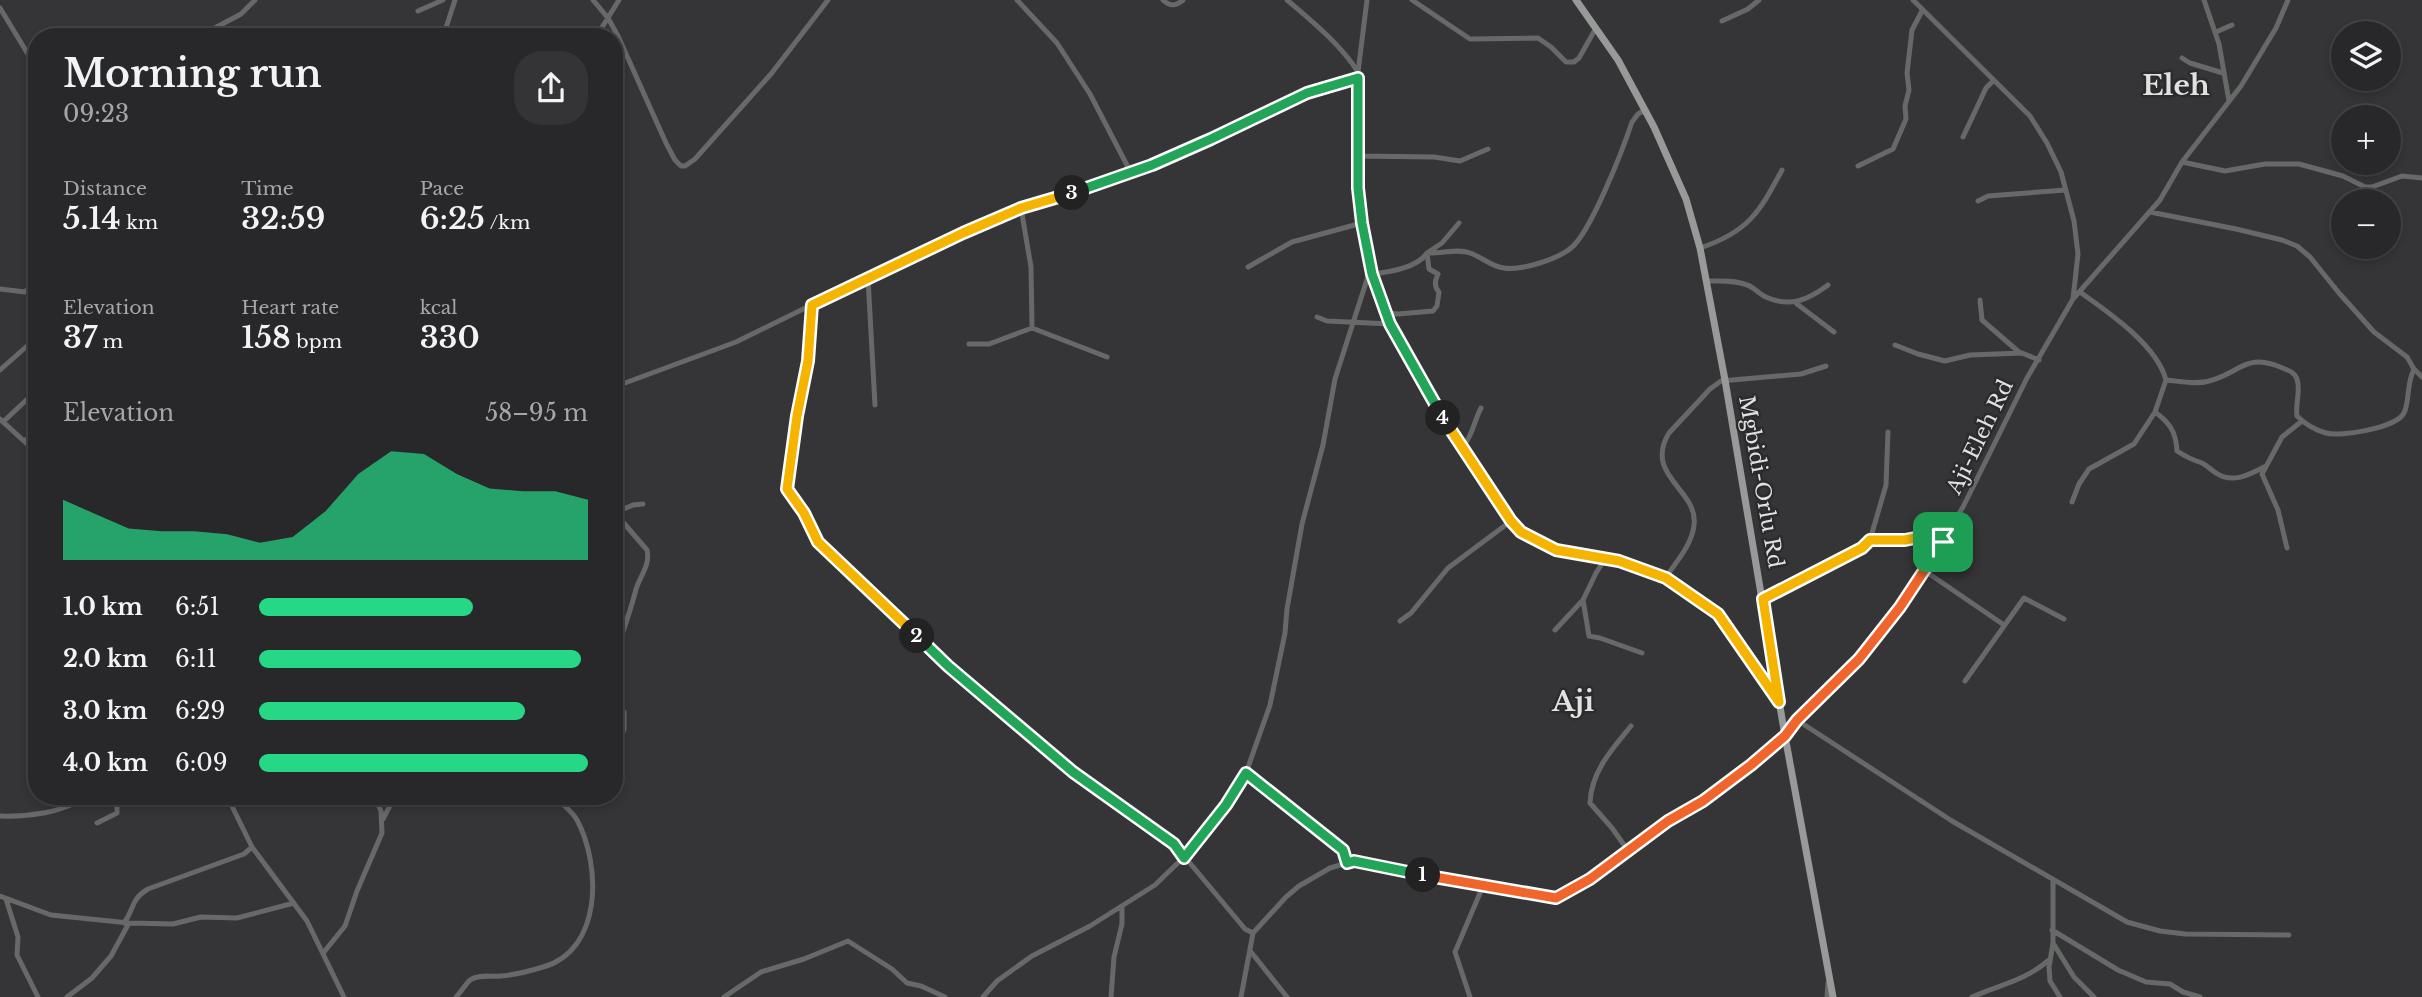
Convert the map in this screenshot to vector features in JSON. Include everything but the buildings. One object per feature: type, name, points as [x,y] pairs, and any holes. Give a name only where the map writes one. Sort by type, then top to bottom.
[{"type":"main road","name":"Mgbidi-Orlu Rd","points":[[1576,0],[1618,60],[1645,110],[1686,199],[1700,248],[1726,380],[1779,702],[1833,997]]},
{"type":"street","points":[[214,28],[241,13],[255,0]]},
{"type":"street","points":[[418,11],[443,0]]},
{"type":"street","points":[[446,28],[455,0]]},
{"type":"street","points":[[593,0],[613,28]]},
{"type":"street","points":[[602,28],[619,0]]},
{"type":"street","points":[[623,50],[671,153],[679,165],[685,166],[695,159],[746,105],[828,0]]},
{"type":"street","points":[[1017,0],[1062,51],[1090,94],[1130,171]]},
{"type":"street","points":[[1163,0],[1173,5],[1183,0]]},
{"type":"street","points":[[1287,0],[1319,27],[1350,59],[1358,75]]},
{"type":"street","points":[[1367,0],[1358,75],[1358,188],[1362,223],[1372,271],[1390,324],[1429,396],[1511,521],[1521,532],[1556,550],[1605,559],[1666,578],[1718,614],[1779,702]]},
{"type":"street","points":[[1412,0],[1470,39],[1538,38],[1566,62],[1574,62],[1578,58],[1596,28]]},
{"type":"street","points":[[1723,21],[1748,9],[1759,0]]},
{"type":"street","points":[[1913,0],[2031,116],[2047,143],[2061,172],[2074,222],[2078,254],[2073,299]]},
{"type":"street","points":[[2204,0],[2216,32],[2229,101]]},
{"type":"street","name":"Aji-Eleh Rd","points":[[1253,933],[1299,886],[1330,868],[1354,861],[1556,898],[1590,879],[1668,821],[1703,801],[1785,736],[1797,720],[1859,659],[1925,571],[1963,508],[2027,378],[2073,299],[2150,212],[2182,162],[2241,86],[2276,28],[2288,0]]},
{"type":"street","points":[[0,8],[28,54]]},
{"type":"street","points":[[1858,166],[1893,149],[1906,119],[1912,30],[1922,11]]},
{"type":"street","points":[[2216,32],[2232,25]]},
{"type":"street","points":[[2182,58],[2190,64],[2223,74]]},
{"type":"street","points":[[623,384],[736,342],[1021,208],[1152,165],[1307,93],[1358,75]]},
{"type":"street","points":[[1963,137],[1986,88],[1993,81]]},
{"type":"street","points":[[1427,253],[1468,252],[1506,269],[1548,260],[1570,249],[1589,222],[1632,122],[1645,110]]},
{"type":"street","points":[[1359,156],[1434,157],[1460,161],[1488,149]]},
{"type":"street","points":[[2182,162],[2225,171],[2265,164],[2300,164],[2343,176],[2365,187],[2402,176],[2422,178]]},
{"type":"street","points":[[1700,248],[1725,239],[1744,226],[1761,208],[1782,170]]},
{"type":"street","points":[[1978,201],[1988,195],[2066,190]]},
{"type":"street","points":[[1021,208],[1031,267],[1032,328]]},
{"type":"street","points":[[2150,212],[2236,229],[2297,246],[2310,257],[2374,332],[2407,357],[2413,369],[2422,377]]},
{"type":"street","points":[[1248,267],[1292,242],[1362,223]]},
{"type":"street","points":[[1372,271],[1394,271],[1423,260],[1459,223]]},
{"type":"street","points":[[1387,313],[1433,311],[1437,306],[1437,274],[1429,269],[1427,253]]},
{"type":"street","points":[[982,997],[998,981],[1032,956],[1122,907],[1155,885],[1184,858],[1226,805],[1246,773],[1270,705],[1285,633],[1302,524],[1323,445],[1335,379],[1372,271]]},
{"type":"street","points":[[868,278],[875,363],[875,404]]},
{"type":"street","points":[[1708,281],[1725,280],[1747,285],[1779,302],[1797,304],[1834,332]]},
{"type":"street","points":[[1797,304],[1828,285]]},
{"type":"street","points":[[0,289],[25,292],[28,289]]},
{"type":"street","points":[[2072,502],[2089,469],[2134,444],[2155,412],[2166,380],[2164,371],[2148,348],[2080,292]]},
{"type":"street","points":[[1979,300],[1983,320],[2020,353],[2039,360]]},
{"type":"street","points":[[812,305],[808,361],[787,489],[804,513],[818,542],[948,666],[1073,772],[1174,844],[1245,929],[1253,933],[1241,997]]},
{"type":"street","points":[[1317,317],[1327,321],[1390,324]]},
{"type":"street","points":[[969,344],[989,344],[1032,328],[1107,357]]},
{"type":"street","points":[[0,370],[28,344]]},
{"type":"street","points":[[1895,345],[1945,361],[1970,355],[2020,353]]},
{"type":"street","points":[[2166,380],[2201,383],[2212,381],[2251,362],[2278,366],[2295,375],[2298,381],[2295,406],[2297,416],[2327,433],[2341,435],[2399,419],[2405,411],[2407,387],[2413,369]]},
{"type":"street","points":[[1666,578],[1688,544],[1695,525],[1691,507],[1663,464],[1664,441],[1674,427],[1710,389],[1726,380],[1801,374],[1826,366]]},
{"type":"street","points":[[28,398],[1,421],[28,445]]},
{"type":"street","points":[[1462,448],[1468,442],[1481,408]]},
{"type":"street","points":[[2155,412],[2167,420],[2176,435],[2177,451],[2204,464],[2219,475],[2231,479],[2250,475],[2264,467]]},
{"type":"street","points":[[2287,548],[2278,510],[2262,479],[2264,467],[2282,437],[2302,421]]},
{"type":"street","points":[[1763,599],[1862,548],[1870,540],[1886,485],[1888,432]]},
{"type":"street","points":[[24,441],[28,439]]},
{"type":"street","points":[[623,510],[643,504]]},
{"type":"street","points":[[1400,621],[1448,568],[1511,521]]},
{"type":"street","points":[[623,523],[647,550],[649,557],[635,592],[623,635]]},
{"type":"street","points":[[1870,540],[1905,540],[1930,535],[1943,542]]},
{"type":"street","points":[[1555,630],[1583,600],[1605,559]]},
{"type":"street","points":[[1925,571],[2004,625]]},
{"type":"street","points":[[1965,681],[2024,598],[2064,619]]},
{"type":"street","points":[[1583,600],[1589,636],[1642,653]]},
{"type":"street","points":[[623,711],[623,730]]},
{"type":"street","points":[[1797,720],[1952,821],[2127,922],[2160,931],[2218,936],[2289,936]]},
{"type":"street","points":[[1629,852],[1590,803],[1594,780],[1600,767],[1631,726]]},
{"type":"street","points":[[1246,773],[1343,850],[1347,863]]},
{"type":"street","points":[[0,816],[43,813],[70,805]]},
{"type":"street","points":[[97,823],[117,813],[117,805]]},
{"type":"street","points":[[231,805],[252,847],[294,903],[324,952],[344,997]]},
{"type":"street","points":[[378,805],[383,819]]},
{"type":"street","points":[[324,952],[345,926],[357,891],[376,850],[382,833],[383,819],[390,805]]},
{"type":"street","points":[[456,997],[470,980],[476,977],[502,976],[560,961],[587,927],[593,901],[592,871],[585,839],[576,817],[565,805]]},
{"type":"street","points":[[67,997],[92,978],[111,957],[137,896],[148,889],[244,854],[252,847]]},
{"type":"street","points":[[2053,879],[2050,981],[2060,997]]},
{"type":"street","points":[[1470,997],[1455,952],[1483,886]]},
{"type":"street","points":[[3,897],[51,915],[126,923],[173,924],[201,918],[237,918],[294,903]]},
{"type":"street","points":[[3,897],[18,937],[17,955],[38,997]]},
{"type":"street","points":[[1111,997],[1122,907]]},
{"type":"street","points":[[2052,930],[2119,970],[2146,982],[2170,984],[2183,992],[2200,997]]},
{"type":"street","points":[[724,997],[761,972],[804,959],[848,941],[892,969],[907,983],[945,997]]},
{"type":"street","points":[[2053,943],[2074,977],[2094,997]]},
{"type":"street","points":[[1251,951],[1287,997]]},
{"type":"street","points":[[1972,997],[2015,982],[2036,971],[2049,960]]},
{"type":"street","points":[[1827,997],[1829,977]]},
{"type":"district","name":"Eleh","points":[[2176,85]]},
{"type":"district","name":"Aji","points":[[1573,701]]},
{"type":"route","points":[[1358,78],[1358,188],[1371,268],[1383,307],[1429,396],[1478,473],[1521,532],[1556,550],[1619,561],[1666,578],[1718,614],[1779,702],[1763,599],[1791,587],[1862,548],[1870,540],[1881,542],[1930,535],[1943,542],[1900,607],[1859,659],[1797,720],[1785,736],[1703,801],[1668,821],[1590,879],[1556,898],[1354,861],[1347,863],[1343,850],[1246,773],[1226,805],[1184,858],[1174,844],[1073,772],[948,666],[818,542],[804,513],[787,489],[808,361],[812,305],[891,266],[1021,208],[1152,165],[1307,93],[1358,78]]}]
